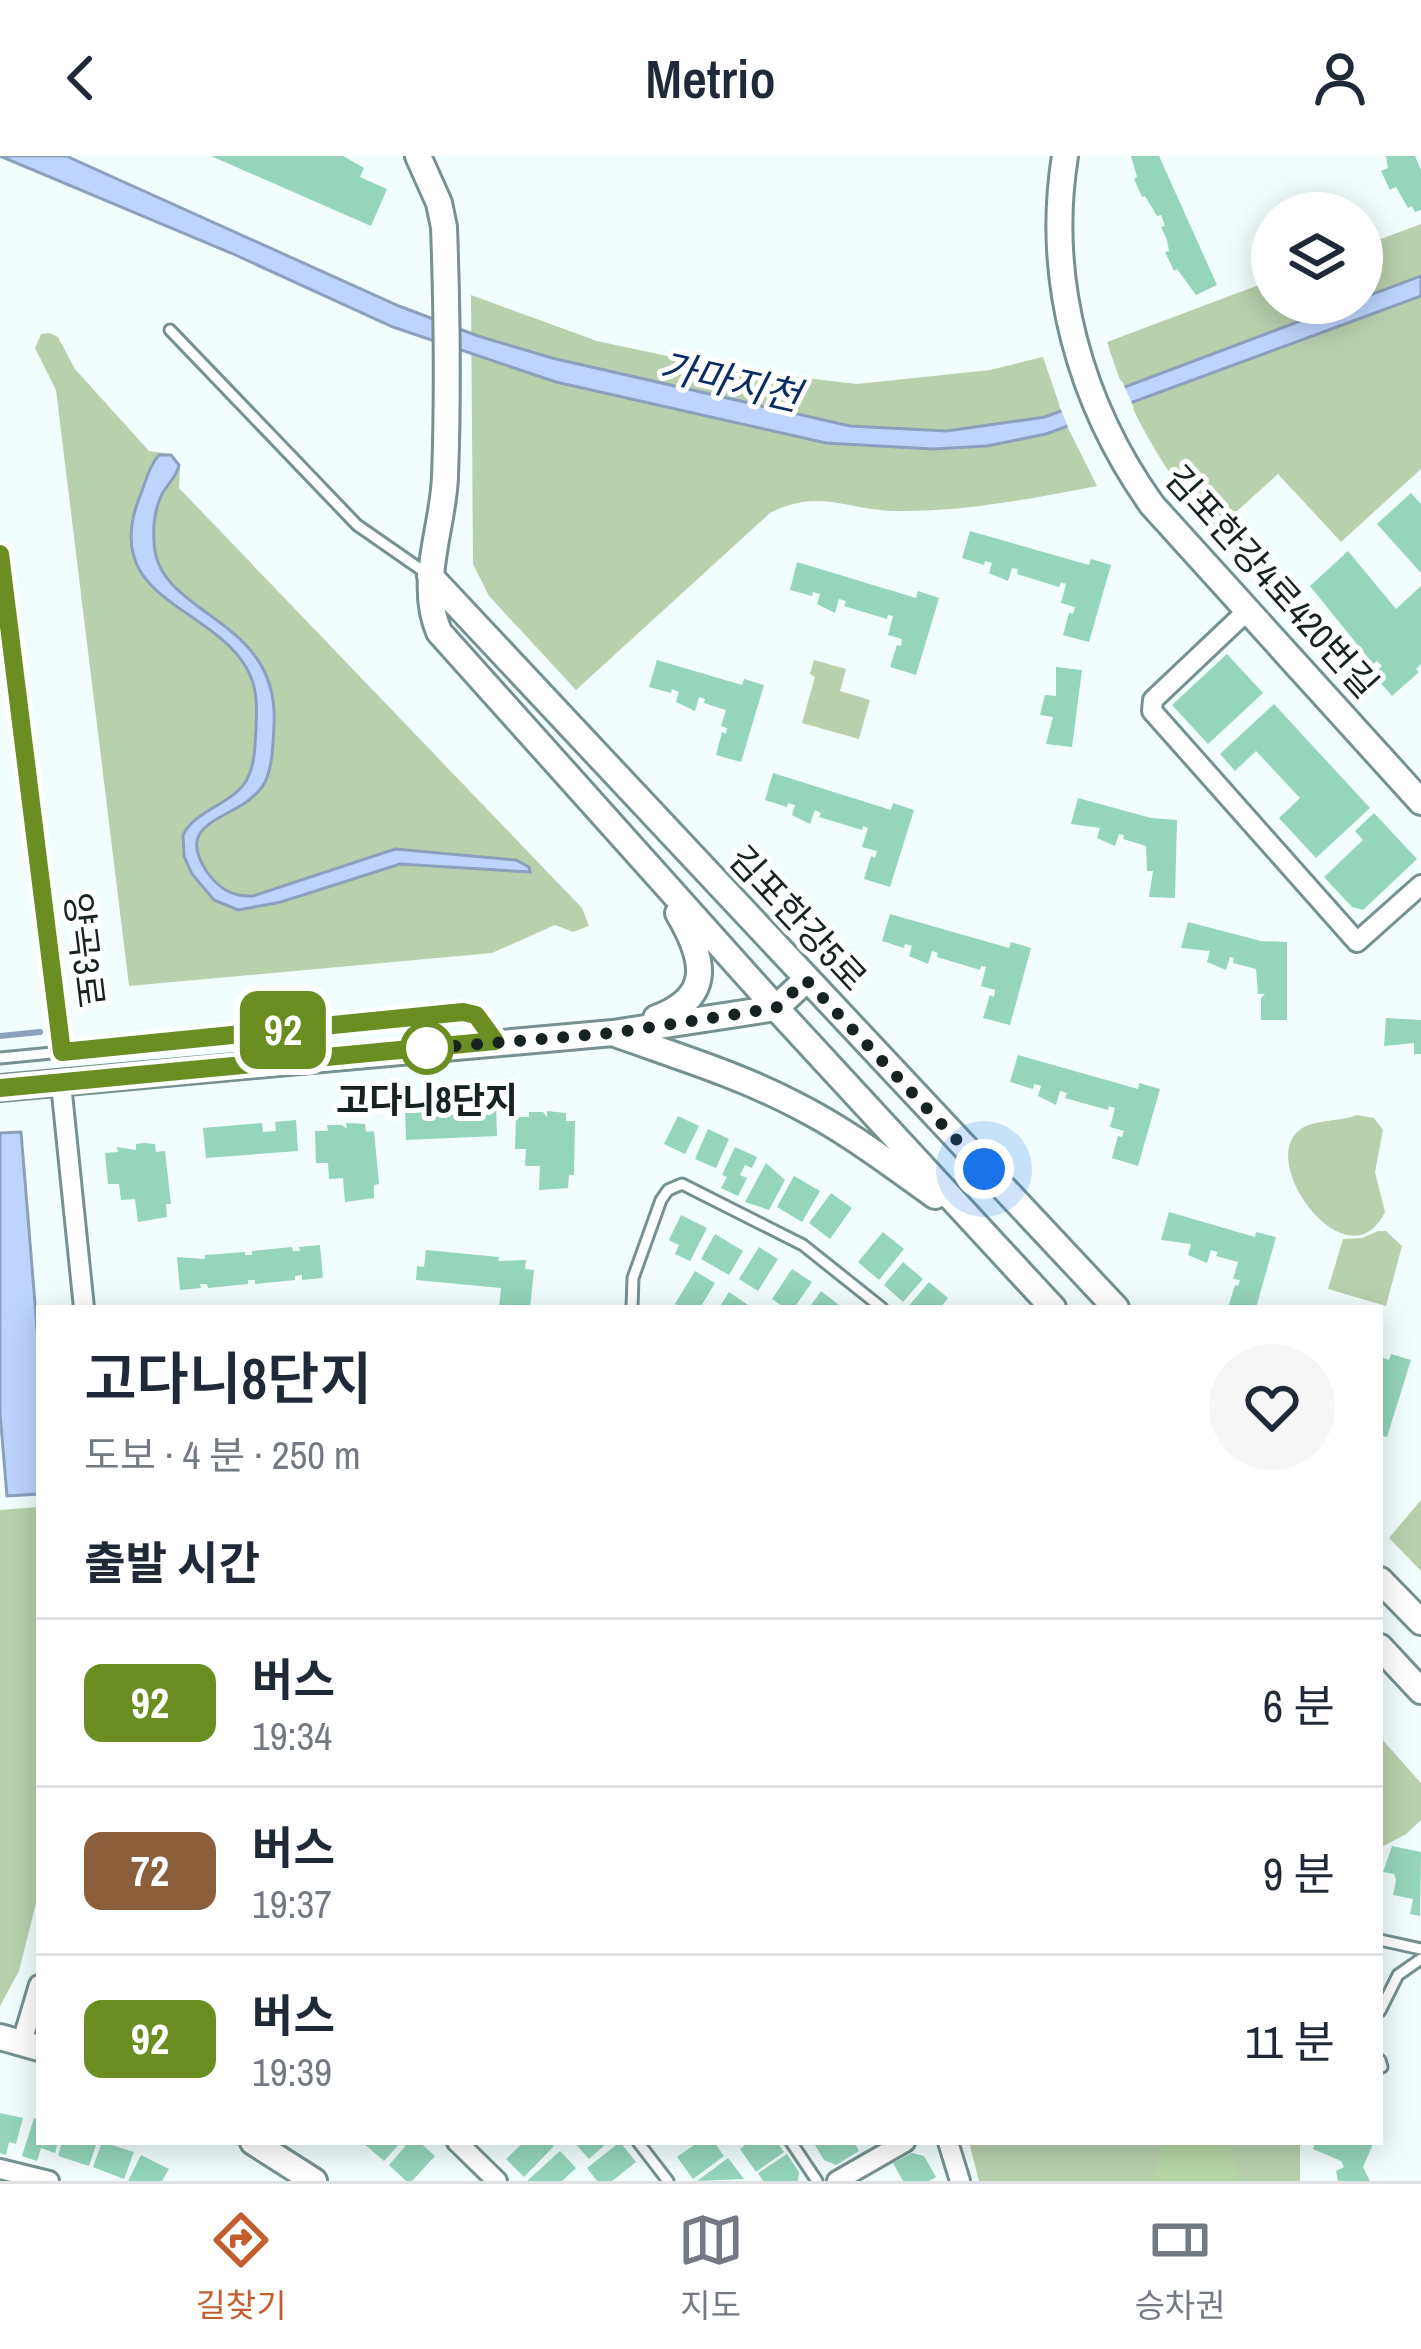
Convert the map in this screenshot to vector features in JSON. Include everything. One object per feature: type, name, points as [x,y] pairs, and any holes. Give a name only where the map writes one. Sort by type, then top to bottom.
[{"type":"street","points":[[418,156],[445,227],[443,501],[430,576]]},
{"type":"street","name":"김포한강4로420번길","points":[[1065,156],[1059,244],[1066,308],[1096,413],[1120,459],[1152,505],[1421,802]]},
{"type":"street","name":"김포한강5로","points":[[430,576],[433,618],[447,646],[1050,1305]]},
{"type":"street","name":"김포한강5로","points":[[430,576],[1113,1305]]},
{"type":"street","points":[[1248,610],[1153,700],[1152,711],[1357,942],[1421,885]]},
{"type":"street","points":[[613,1033],[677,1010],[692,997],[700,976],[699,954],[652,870]]},
{"type":"street","points":[[0,1088],[613,1033],[776,1008],[806,980]]},
{"type":"street","points":[[613,1033],[798,1106],[852,1136],[979,1228]]},
{"type":"street","points":[[61,1084],[84,1305]]},
{"type":"street","points":[[1383,1583],[1421,1622]]},
{"type":"street","points":[[1383,1650],[1421,1691]]},
{"type":"street","points":[[20,2042],[36,1994]]},
{"type":"street","points":[[258,2145],[314,2181]]},
{"type":"street","points":[[460,2145],[497,2181]]},
{"type":"street","points":[[837,2181],[900,2145]]},
{"type":"street","points":[[949,2145],[960,2181]]},
{"type":"street","points":[[0,2169],[49,2181]]},
{"type":"lane","name":"김포한강5로","points":[[170,330],[356,525],[430,576]]},
{"type":"lane","name":"양곡3로","points":[[0,554],[62,1052],[463,1012],[476,1015],[495,1041]]},
{"type":"lane","points":[[0,1058],[62,1052]]},
{"type":"lane","points":[[632,1305],[633,1278],[661,1200],[668,1190],[682,1184],[803,1245],[879,1305]]},
{"type":"lane","points":[[1383,1941],[1421,1948]]},
{"type":"lane","points":[[1383,2005],[1398,1975],[1421,1960]]},
{"type":"lane","points":[[640,2145],[668,2181]]},
{"type":"lane","points":[[793,2145],[817,2181]]},
{"type":"green space","points":[[1421,224],[1421,469],[1341,542],[1278,474],[1215,531],[1151,442],[1107,342],[1251,288],[1251,324],[1383,324],[1383,238]]},
{"type":"green space","points":[[471,295],[597,341],[728,369],[857,384],[990,370],[1043,357],[1066,424],[1097,486],[946,509],[878,510],[818,501],[787,506],[770,513],[576,690],[489,596],[473,564]]},
{"type":"green space","points":[[41,334],[58,337],[75,369],[149,451],[171,454],[180,468],[179,488],[582,908],[589,926],[573,932],[555,925],[492,953],[129,986],[56,390],[35,348]]},
{"type":"green space","points":[[814,660],[846,669],[840,691],[870,700],[859,739],[802,723],[815,677],[810,674]]},
{"type":"green space","points":[[1357,1115],[1374,1118],[1383,1130],[1375,1172],[1385,1212],[1369,1232],[1350,1235],[1330,1227],[1297,1189],[1289,1166],[1290,1145],[1307,1126]]},
{"type":"green space","points":[[1386,1231],[1402,1246],[1386,1306],[1328,1289],[1343,1239]]},
{"type":"green space","points":[[1421,1500],[1421,1571],[1389,1538]]},
{"type":"green space","points":[[36,1507],[36,1903],[19,1971],[0,2006],[0,1510]]},
{"type":"green space","points":[[1383,1740],[1421,1783],[1421,1820],[1383,1846]]},
{"type":"green space","points":[[970,2145],[1300,2145],[1300,2181],[979,2181]]},
{"type":"green space","points":[[1162,2145],[1230,2145],[1239,2181],[1153,2181]]},
{"type":"water","points":[[0,156],[66,156],[399,306],[478,336],[552,358],[850,426],[947,431],[1045,417],[1292,324],[1345,324],[1046,434],[987,446],[933,449],[826,443],[556,382],[393,327]]},
{"type":"water","points":[[1421,276],[1421,296],[1383,310],[1383,290]]},
{"type":"water","points":[[159,455],[171,455],[179,465],[156,512],[154,541],[160,566],[174,586],[239,638],[258,660],[271,688],[274,724],[266,781],[251,798],[202,830],[197,841],[198,854],[212,878],[233,893],[253,896],[395,849],[516,860],[530,872],[400,864],[281,902],[238,910],[214,900],[192,874],[184,856],[183,835],[198,818],[244,785],[255,746],[256,697],[246,667],[229,646],[163,596],[134,557],[131,530],[146,479]]},
{"type":"water","points":[[21,1132],[36,1316],[36,1494],[7,1496],[0,1413],[0,1133]]},
{"type":"pier","points":[[1122,381],[1134,408],[1070,432],[1059,405]]},
{"type":"building","points":[[211,156],[343,156],[364,168],[360,177],[387,189],[371,226]]},
{"type":"building","points":[[1131,156],[1159,156],[1217,285],[1196,295],[1174,271],[1165,252],[1169,251],[1161,215],[1142,197]]},
{"type":"building","points":[[1386,156],[1415,156],[1421,170],[1421,210],[1408,208],[1396,187],[1390,190],[1381,171],[1388,168]]},
{"type":"building","points":[[1411,493],[1421,504],[1421,573],[1377,524]]},
{"type":"building","points":[[970,531],[1089,565],[1091,559],[1111,565],[1089,642],[1063,635],[1075,607],[1061,603],[1066,584],[1061,582],[1059,587],[1017,574],[1018,569],[1012,568],[1008,581],[989,573],[992,563],[962,558]]},
{"type":"building","points":[[1348,551],[1396,609],[1421,586],[1419,672],[1392,696],[1373,674],[1382,666],[1377,661],[1373,664],[1310,586]]},
{"type":"building","points":[[797,562],[916,598],[918,591],[939,598],[916,675],[890,667],[902,639],[888,635],[893,616],[887,619],[844,606],[846,601],[839,599],[835,613],[817,604],[820,594],[790,590]]},
{"type":"building","points":[[1227,654],[1263,693],[1208,744],[1172,705]]},
{"type":"building","points":[[657,660],[742,685],[744,679],[764,685],[741,762],[716,755],[722,732],[726,734],[727,728],[721,726],[726,710],[699,697],[695,711],[676,702],[679,692],[649,687]]},
{"type":"building","points":[[1056,667],[1082,670],[1072,747],[1046,744],[1053,717],[1040,715],[1045,695],[1056,696]]},
{"type":"building","points":[[1274,704],[1370,808],[1316,858],[1279,818],[1300,798],[1256,751],[1235,771],[1220,754]]},
{"type":"building","points":[[773,773],[891,810],[893,803],[914,810],[890,887],[864,879],[877,851],[862,847],[868,828],[819,817],[821,813],[815,810],[810,824],[792,815],[795,805],[765,800]]},
{"type":"building","points":[[1078,798],[1151,818],[1177,820],[1175,898],[1149,897],[1153,871],[1147,871],[1146,846],[1119,834],[1115,846],[1097,838],[1100,828],[1071,824]]},
{"type":"building","points":[[1374,813],[1417,859],[1363,910],[1352,907],[1324,877],[1363,840],[1355,831]]},
{"type":"building","points":[[890,914],[1009,948],[1011,942],[1031,948],[1010,1025],[983,1018],[995,990],[981,986],[986,967],[980,970],[937,957],[932,951],[928,964],[909,956],[912,946],[882,941]]},
{"type":"building","points":[[1188,922],[1261,941],[1287,942],[1287,1020],[1261,1020],[1265,994],[1258,994],[1256,969],[1233,963],[1230,957],[1226,970],[1207,962],[1210,951],[1181,948]]},
{"type":"building","points":[[1386,1018],[1421,1020],[1421,1054],[1414,1054],[1414,1043],[1384,1046]]},
{"type":"building","points":[[1018,1055],[1138,1089],[1139,1083],[1160,1089],[1138,1166],[1112,1158],[1124,1131],[1110,1127],[1115,1108],[1065,1098],[1067,1093],[1060,1091],[1056,1105],[1038,1096],[1041,1086],[1034,1084],[1033,1089],[1010,1082]]},
{"type":"building","points":[[496,1105],[497,1136],[406,1140],[405,1109],[463,1107],[464,1116],[477,1116],[476,1106]]},
{"type":"building","points":[[547,1111],[566,1113],[566,1121],[575,1121],[574,1175],[569,1175],[568,1188],[539,1190],[540,1166],[525,1166],[526,1149],[515,1149],[516,1117],[543,1112],[547,1117]]},
{"type":"building","points":[[678,1116],[699,1126],[685,1154],[664,1144]]},
{"type":"building","points":[[296,1120],[298,1151],[206,1158],[203,1128],[262,1123],[263,1132],[276,1131],[275,1122]]},
{"type":"building","points":[[346,1123],[365,1124],[366,1132],[374,1131],[379,1184],[374,1185],[374,1198],[345,1202],[343,1178],[329,1179],[328,1163],[316,1163],[315,1131],[328,1131],[327,1125],[347,1129]]},
{"type":"building","points":[[708,1129],[729,1139],[716,1168],[695,1159]]},
{"type":"building","points":[[136,1144],[155,1144],[156,1152],[165,1151],[171,1204],[166,1204],[167,1217],[138,1222],[135,1199],[121,1200],[119,1184],[108,1184],[105,1153],[118,1152],[117,1147],[136,1150]]},
{"type":"building","points":[[735,1147],[757,1157],[752,1168],[745,1165],[740,1175],[747,1178],[738,1196],[721,1188]]},
{"type":"building","points":[[766,1163],[785,1180],[769,1210],[745,1202]]},
{"type":"building","points":[[794,1176],[820,1191],[802,1222],[777,1207]]},
{"type":"building","points":[[831,1193],[852,1208],[830,1239],[809,1223]]},
{"type":"building","points":[[1169,1212],[1255,1237],[1256,1232],[1276,1237],[1257,1305],[1229,1305],[1240,1280],[1233,1279],[1238,1262],[1211,1250],[1207,1263],[1188,1255],[1191,1244],[1161,1240]]},
{"type":"building","points":[[681,1215],[707,1228],[690,1261],[675,1254],[679,1245],[669,1240]]},
{"type":"building","points":[[883,1232],[904,1249],[879,1280],[858,1262]]},
{"type":"building","points":[[715,1234],[743,1251],[729,1275],[701,1259]]},
{"type":"building","points":[[320,1245],[323,1278],[302,1280],[302,1275],[295,1280],[255,1284],[248,1280],[248,1284],[208,1288],[200,1284],[201,1288],[180,1290],[177,1257],[205,1259],[205,1255],[252,1255],[252,1251],[292,1247],[300,1251],[299,1247]]},
{"type":"building","points":[[759,1247],[778,1259],[758,1291],[739,1279]]},
{"type":"building","points":[[426,1250],[499,1257],[498,1261],[526,1260],[525,1269],[534,1270],[530,1305],[499,1305],[501,1288],[416,1280],[417,1266],[424,1267]]},
{"type":"building","points":[[903,1262],[923,1279],[903,1302],[884,1285]]},
{"type":"building","points":[[792,1269],[812,1282],[796,1305],[781,1305],[772,1299]]},
{"type":"building","points":[[695,1271],[715,1283],[702,1305],[675,1304]]},
{"type":"building","points":[[929,1282],[948,1298],[942,1305],[910,1305]]},
{"type":"building","points":[[821,1291],[839,1305],[811,1305]]},
{"type":"building","points":[[729,1292],[748,1305],[721,1305]]},
{"type":"building","points":[[1391,1354],[1411,1360],[1387,1437],[1383,1436],[1383,1358],[1389,1360]]},
{"type":"building","points":[[1392,1846],[1421,1852],[1420,1916],[1410,1914],[1413,1899],[1393,1895],[1394,1874],[1383,1872]]},
{"type":"building","points":[[0,2113],[23,2118],[16,2144],[9,2142],[6,2155],[0,2153]]},
{"type":"building","points":[[34,2118],[36,2145],[57,2145],[55,2153],[41,2148],[37,2161],[22,2156]]},
{"type":"building","points":[[61,2145],[96,2145],[89,2166],[58,2156]]},
{"type":"building","points":[[101,2145],[134,2152],[124,2179],[93,2167]]},
{"type":"building","points":[[365,2145],[398,2145],[384,2161]]},
{"type":"building","points":[[406,2145],[422,2145],[435,2156],[412,2181],[389,2165]]},
{"type":"building","points":[[521,2145],[554,2146],[524,2177],[506,2159]]},
{"type":"building","points":[[577,2145],[605,2145],[589,2159]]},
{"type":"building","points":[[616,2145],[622,2145],[636,2162],[612,2181],[597,2181],[587,2168]]},
{"type":"building","points":[[694,2145],[716,2145],[724,2156],[693,2179],[677,2157]]},
{"type":"building","points":[[779,2145],[784,2152],[756,2172],[740,2149]]},
{"type":"building","points":[[815,2145],[856,2145],[859,2151],[836,2165],[824,2160]]},
{"type":"building","points":[[1314,2145],[1373,2145],[1363,2167],[1370,2181],[1338,2181],[1336,2171],[1344,2167],[1341,2161],[1313,2149]]},
{"type":"building","points":[[560,2151],[576,2168],[562,2181],[527,2181]]},
{"type":"building","points":[[912,2153],[924,2156],[936,2177],[903,2181],[893,2163]]},
{"type":"building","points":[[787,2154],[799,2172],[798,2181],[763,2181],[758,2173]]},
{"type":"building","points":[[141,2155],[169,2169],[162,2181],[128,2181]]},
{"type":"building","points":[[728,2158],[744,2179],[697,2181]]},
{"type":"waterway","points":[[0,1036],[40,1032]]},
{"type":"bus line","name":"92","points":[[0,554],[62,1052],[463,1012],[476,1015],[495,1041],[0,1088]]},
{"type":"place","name":"고다니8단지","points":[[427,1048]]},
{"type":"route","points":[[427,1048],[409,1050],[613,1033],[776,1008],[806,980],[984,1169]]},
{"type":"water label","name":"가마지천","points":[[730,381]]}]
